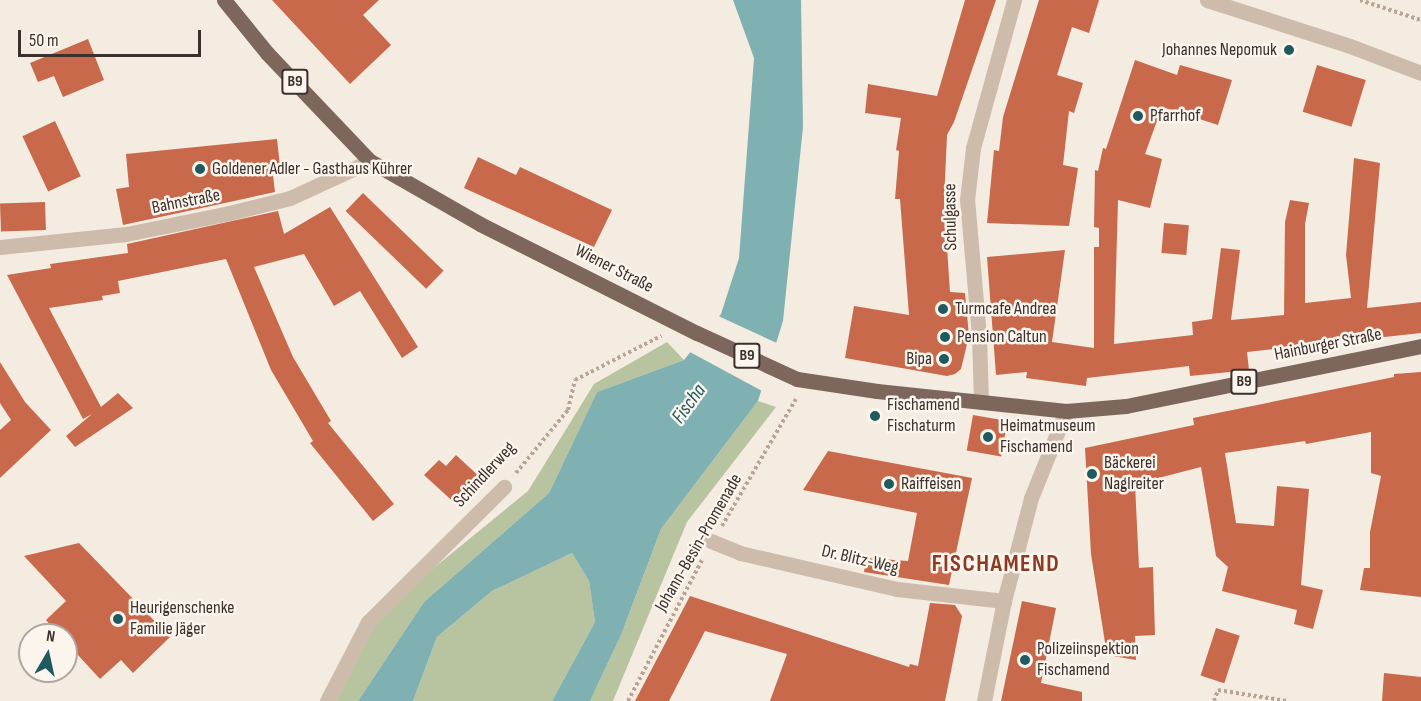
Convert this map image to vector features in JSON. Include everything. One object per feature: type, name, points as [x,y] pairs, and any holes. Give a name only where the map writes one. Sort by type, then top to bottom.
[{"type":"main road","name":"Wiener Straße","points":[[224,0],[267,53],[370,161],[480,224],[697,333],[796,379],[832,386],[1066,411]]},
{"type":"main road","name":"Hainburger Straße","points":[[1066,411],[1126,405],[1421,346]]},
{"type":"street","name":"Schulgasse","points":[[981,402],[980,336],[967,200],[973,148],[1014,0]]},
{"type":"street","points":[[1207,0],[1350,46],[1421,73]]},
{"type":"street","name":"Bahnstraße","points":[[0,247],[126,234],[229,213],[290,198],[370,161]]},
{"type":"street","points":[[984,701],[1004,601],[1031,498],[1066,411]]},
{"type":"street","name":"Schindlerweg","points":[[327,701],[368,622],[504,487]]},
{"type":"street","name":"Dr. Blitz-Weg","points":[[711,542],[740,553],[897,589],[1004,601]]},
{"type":"path","points":[[1360,0],[1421,20]]},
{"type":"path","name":"Schindlerweg","points":[[504,487],[568,410],[576,380],[682,325]]},
{"type":"path","name":"Johann-Besin-Promenade","points":[[628,701],[711,542],[730,516],[796,399]]},
{"type":"path","points":[[1214,701],[1218,690],[1287,701]]},
{"type":"green space","points":[[667,342],[684,360],[597,392],[549,493],[424,602],[358,701],[336,701],[374,627],[419,580],[528,491],[594,384]]},
{"type":"green space","points":[[758,401],[776,407],[687,522],[613,701],[590,701],[621,635],[661,529]]},
{"type":"green space","points":[[572,553],[589,581],[595,622],[552,701],[413,701],[437,637],[492,591]]},
{"type":"water","name":"Fischa","points":[[733,0],[801,0],[803,127],[783,321],[758,401],[661,529],[621,635],[590,701],[552,701],[595,622],[589,581],[572,553],[492,591],[437,637],[413,701],[358,701],[424,602],[549,493],[597,392],[684,360],[721,314],[739,258],[754,58]]},
{"type":"pier","points":[[716,315],[779,344],[764,392],[688,351]]},
{"type":"building","points":[[272,0],[379,0],[363,15],[391,45],[350,84]]},
{"type":"building","points":[[965,0],[996,0],[954,122],[947,135],[944,201],[950,292],[965,293],[969,336],[961,369],[947,376],[845,358],[854,306],[909,315],[900,199],[895,199],[899,151],[896,150],[901,118],[865,113],[868,84],[937,96]]},
{"type":"building","points":[[1039,0],[1099,0],[1089,33],[1072,27],[1057,75],[1083,83],[1074,113],[1069,111],[1063,165],[1078,168],[1069,226],[987,223],[994,150],[999,151],[1003,117]]},
{"type":"building","points":[[88,39],[104,80],[63,97],[54,76],[38,82],[30,63]]},
{"type":"building","points":[[1135,60],[1177,75],[1180,65],[1232,80],[1218,125],[1162,107],[1145,154],[1162,159],[1150,208],[1118,200],[1114,344],[1193,335],[1192,322],[1212,319],[1221,248],[1240,250],[1231,320],[1284,315],[1285,222],[1290,200],[1309,203],[1305,224],[1305,303],[1351,298],[1346,255],[1354,158],[1380,163],[1367,308],[1421,302],[1421,333],[1247,352],[1249,370],[1190,376],[1189,366],[1087,378],[1086,386],[1026,378],[1027,372],[996,375],[987,257],[1065,250],[1052,342],[1094,348],[1094,247],[1099,247],[1099,228],[1094,227],[1095,170],[1098,171],[1103,148],[1106,149]]},
{"type":"building","points":[[1317,65],[1366,80],[1351,127],[1303,112]]},
{"type":"building","points":[[55,121],[81,176],[48,191],[22,136]]},
{"type":"building","points":[[277,139],[280,166],[272,167],[275,192],[123,225],[116,189],[129,187],[126,154]]},
{"type":"building","points":[[478,157],[516,175],[520,167],[612,210],[594,247],[464,188]]},
{"type":"building","points":[[363,193],[444,271],[426,289],[346,211]]},
{"type":"building","points":[[45,202],[46,230],[1,232],[0,204]]},
{"type":"building","points":[[330,207],[418,347],[402,358],[360,291],[334,306],[304,254],[254,267],[293,357],[331,421],[328,423],[394,504],[373,521],[310,443],[313,441],[271,370],[226,259],[118,281],[120,293],[102,296],[103,300],[49,308],[101,407],[118,393],[133,408],[75,447],[66,436],[92,414],[83,419],[7,275],[51,268],[50,264],[128,253],[127,244],[278,211],[284,234]]},
{"type":"building","points":[[1164,223],[1189,225],[1186,255],[1161,253]]},
{"type":"building","points":[[0,362],[25,402],[51,430],[0,478],[0,430],[11,420],[0,403]]},
{"type":"building","points":[[1421,372],[1421,597],[1360,590],[1364,568],[1370,568],[1370,532],[1381,476],[1371,473],[1371,432],[1306,444],[1305,441],[1225,453],[1236,523],[1274,526],[1277,486],[1309,489],[1301,585],[1323,590],[1313,629],[1294,624],[1297,610],[1222,591],[1228,567],[1216,556],[1201,467],[1135,484],[1139,568],[1153,567],[1155,635],[1135,636],[1136,660],[1107,655],[1091,554],[1085,448],[1194,425],[1193,418],[1394,377],[1394,374]]},
{"type":"building","points":[[973,415],[1007,421],[1001,457],[967,450]]},
{"type":"building","name":"Raiffeisen","points":[[828,451],[972,478],[949,585],[864,572],[866,558],[908,561],[917,513],[803,490]]},
{"type":"building","points":[[456,455],[483,480],[459,507],[424,475],[439,460],[446,466]]},
{"type":"building","name":"Heurigenschenke Familie Jäger","points":[[79,543],[170,637],[133,673],[121,660],[100,679],[78,655],[78,623],[49,623],[46,620],[66,601],[24,556]]},
{"type":"building","points":[[690,596],[909,667],[910,664],[918,666],[930,603],[955,605],[962,616],[945,701],[770,701],[787,654],[705,631],[669,701],[635,701]]},
{"type":"building","points":[[1022,601],[1056,608],[1041,683],[1082,692],[1082,701],[1001,701]]},
{"type":"building","points":[[1216,628],[1240,636],[1224,683],[1201,676]]},
{"type":"building","points":[[1384,673],[1421,677],[1421,701],[1382,701]]},
{"type":"place","name":"Johannes Nepomuk","points":[[1289,50]]},
{"type":"place","name":"Pfarrhof","points":[[1138,116]]},
{"type":"place","name":"Goldener Adler - Gasthaus Kührer","points":[[200,169]]},
{"type":"place","name":"Turmcafe Andrea","points":[[943,309]]},
{"type":"place","name":"Pension Caltun","points":[[945,337]]},
{"type":"place","name":"Bipa","points":[[944,359]]},
{"type":"place","name":"Fischamend Fischaturm","points":[[875,416]]},
{"type":"place","name":"Heimatmuseum Fischamend","points":[[988,437]]},
{"type":"place","name":"Bäckerei Naglreiter","points":[[1092,474]]},
{"type":"place","name":"Raiffeisen","points":[[889,484]]},
{"type":"place","name":"Heurigenschenke Familie Jäger","points":[[118,619]]},
{"type":"place","name":"Polizeiinspektion Fischamend","points":[[1025,660]]},
{"type":"district","name":"FISCHAMEND","points":[[996,564]]}]
